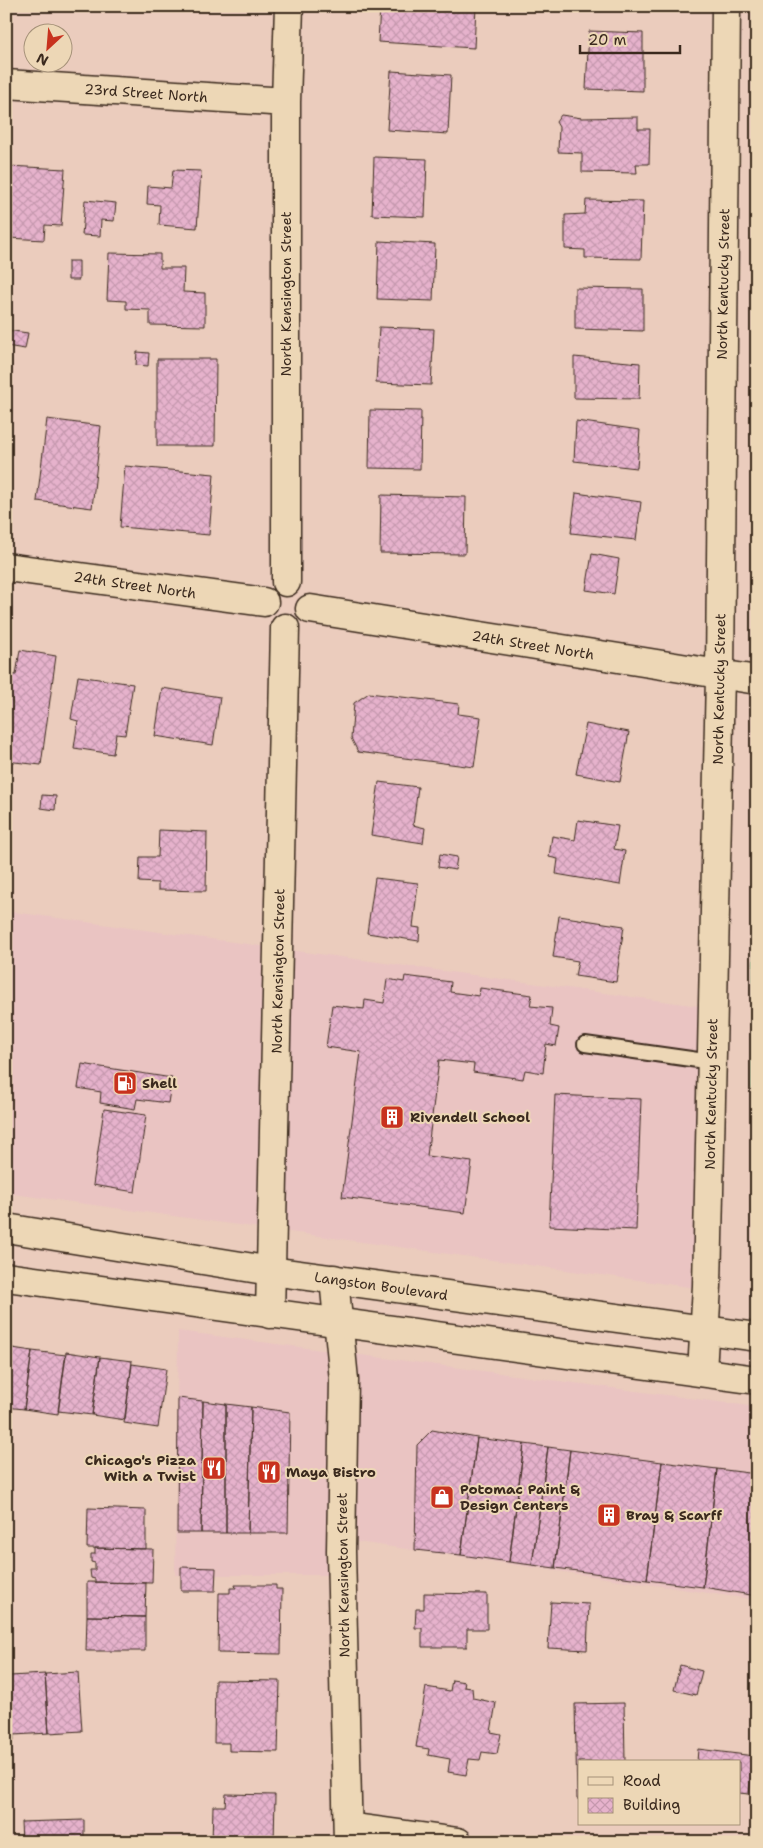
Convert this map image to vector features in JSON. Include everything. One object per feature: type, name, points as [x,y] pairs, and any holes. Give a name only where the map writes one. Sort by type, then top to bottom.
[{"type":"street","name":"North Kensington Street","points":[[286,582],[286,102],[289,6]]},
{"type":"street","name":"North Kentucky Street","points":[[702,1372],[706,1330],[720,675],[726,6]]},
{"type":"street","name":"23rd Street North","points":[[6,84],[286,102]]},
{"type":"street","name":"24th Street North","points":[[6,567],[264,602]]},
{"type":"street","points":[[286,582],[299,586],[304,590],[310,602],[310,609],[304,621],[298,625],[286,628],[278,626],[267,616],[264,602],[271,588],[286,582]]},
{"type":"street","name":"24th Street North","points":[[310,609],[757,680]]},
{"type":"street","name":"North Kensington Street","points":[[270,1314],[286,628]]},
{"type":"street","name":"Langston Boulevard","points":[[6,1228],[271,1271],[757,1337]]},
{"type":"street","points":[[6,1277],[757,1380]]},
{"type":"street","name":"North Kensington Street","points":[[334,1279],[344,1380],[341,1551],[348,1835]]},
{"type":"street","points":[[348,1835],[458,1842]]},
{"type":"lane","points":[[585,1044],[712,1062]]},
{"type":"shaded area","points":[[6,911],[706,1007],[703,1289],[6,1193]]},
{"type":"shaded area","points":[[178,1331],[757,1407],[757,1600],[344,1540],[344,1575],[175,1575]]},
{"type":"green space","points":[[757,766],[757,1097],[751,1088]]},
{"type":"building","points":[[380,6],[476,6],[474,48],[378,42]]},
{"type":"building","points":[[589,31],[643,33],[643,91],[586,89]]},
{"type":"building","points":[[391,71],[451,75],[448,134],[387,130]]},
{"type":"building","points":[[561,115],[582,118],[638,117],[638,129],[650,129],[649,164],[636,164],[637,173],[582,172],[582,153],[558,152],[559,127],[556,122]]},
{"type":"building","points":[[374,157],[427,159],[425,217],[372,215]]},
{"type":"building","points":[[8,166],[65,169],[61,226],[45,225],[44,240],[9,238],[8,261],[6,261]]},
{"type":"building","points":[[173,170],[201,171],[197,228],[159,225],[160,205],[147,204],[148,186],[171,188]]},
{"type":"building","points":[[85,200],[116,203],[114,221],[101,220],[100,236],[82,235]]},
{"type":"building","points":[[586,200],[643,201],[641,259],[585,258],[585,250],[565,249],[565,215],[585,214]]},
{"type":"building","points":[[379,241],[435,244],[433,301],[377,299]]},
{"type":"building","points":[[109,253],[160,254],[160,268],[184,268],[183,292],[205,293],[205,326],[150,325],[150,310],[126,309],[126,301],[107,300]]},
{"type":"building","points":[[68,261],[79,261],[79,280],[68,280]]},
{"type":"building","points":[[575,288],[643,289],[643,331],[575,329]]},
{"type":"building","points":[[379,327],[434,329],[431,385],[376,383]]},
{"type":"building","points":[[6,330],[28,333],[25,349],[6,346]]},
{"type":"building","points":[[137,352],[149,353],[148,366],[136,365]]},
{"type":"building","points":[[574,357],[640,363],[639,399],[574,398]]},
{"type":"building","points":[[157,359],[216,359],[215,446],[157,446]]},
{"type":"building","points":[[370,410],[421,411],[420,469],[369,468]]},
{"type":"building","points":[[47,419],[101,426],[92,508],[37,501]]},
{"type":"building","points":[[576,421],[640,430],[637,468],[574,461]]},
{"type":"building","points":[[125,466],[214,474],[209,535],[120,527]]},
{"type":"building","points":[[576,493],[641,502],[636,540],[571,533]]},
{"type":"building","points":[[381,495],[466,497],[465,554],[380,553]]},
{"type":"building","points":[[592,554],[619,559],[614,594],[586,590]]},
{"type":"building","points":[[20,650],[56,656],[41,765],[6,761],[6,674],[16,675]]},
{"type":"building","points":[[78,676],[133,684],[125,735],[116,734],[113,754],[74,748],[78,721],[71,719]]},
{"type":"building","points":[[162,688],[220,697],[213,745],[155,736]]},
{"type":"building","points":[[369,693],[459,704],[458,714],[481,717],[474,767],[358,752],[351,738],[354,703]]},
{"type":"building","points":[[586,724],[629,732],[620,782],[576,774]]},
{"type":"building","points":[[379,782],[418,787],[413,825],[425,828],[423,843],[371,835]]},
{"type":"building","points":[[42,795],[56,796],[55,810],[41,808]]},
{"type":"building","points":[[578,820],[618,826],[614,849],[625,851],[620,885],[556,874],[558,859],[549,857],[552,836],[575,840]]},
{"type":"building","points":[[159,830],[207,832],[206,891],[158,890],[158,883],[139,882],[140,857],[158,857]]},
{"type":"building","points":[[440,854],[457,857],[455,870],[438,867]]},
{"type":"building","points":[[375,878],[418,883],[413,927],[420,928],[419,941],[367,933]]},
{"type":"building","points":[[559,916],[624,926],[616,982],[575,976],[578,961],[553,957]]},
{"type":"building","name":"Rivendell School","points":[[405,976],[451,982],[450,992],[479,996],[480,988],[532,995],[530,1006],[552,1008],[550,1026],[559,1028],[556,1046],[546,1044],[543,1073],[525,1070],[523,1079],[473,1072],[474,1064],[439,1060],[427,1156],[472,1162],[465,1213],[342,1197],[361,1052],[326,1047],[332,1005],[364,1009],[365,1000],[384,1003],[387,979],[404,982]]},
{"type":"building","name":"Shell","points":[[82,1064],[172,1078],[168,1103],[137,1099],[135,1109],[100,1103],[101,1092],[78,1088]]},
{"type":"building","points":[[555,1095],[641,1099],[636,1230],[549,1226]]},
{"type":"building","points":[[104,1109],[146,1115],[135,1192],[93,1185]]},
{"type":"building","points":[[6,1347],[32,1351],[24,1409],[6,1407]]},
{"type":"building","points":[[32,1351],[66,1355],[58,1414],[24,1409]]},
{"type":"building","points":[[66,1352],[100,1357],[92,1415],[58,1411]]},
{"type":"building","points":[[100,1357],[132,1361],[125,1420],[92,1415]]},
{"type":"building","points":[[132,1364],[166,1369],[158,1428],[124,1423]]},
{"type":"building","points":[[178,1398],[203,1401],[201,1533],[177,1533]]},
{"type":"building","name":"Chicago's Pizza With a Twist","points":[[203,1401],[226,1404],[226,1533],[201,1533]]},
{"type":"building","points":[[226,1404],[251,1407],[248,1533],[226,1533]]},
{"type":"building","name":"Maya Bistro","points":[[251,1407],[290,1412],[288,1533],[248,1533]]},
{"type":"building","name":"Potomac Paint & Design Centers","points":[[432,1430],[477,1438],[461,1555],[415,1550],[417,1445]]},
{"type":"building","points":[[477,1438],[524,1444],[509,1562],[461,1555]]},
{"type":"building","points":[[524,1444],[548,1447],[532,1565],[509,1562]]},
{"type":"building","points":[[548,1447],[570,1450],[555,1568],[532,1565]]},
{"type":"building","name":"Bray & Scarff","points":[[570,1450],[662,1462],[647,1580],[555,1568]]},
{"type":"building","points":[[662,1462],[717,1469],[703,1587],[647,1580]]},
{"type":"building","points":[[717,1469],[757,1474],[757,1596],[703,1587]]},
{"type":"building","points":[[88,1508],[146,1510],[146,1549],[87,1548]]},
{"type":"building","points":[[95,1548],[153,1549],[152,1583],[95,1582],[95,1579],[91,1578],[90,1570],[95,1570],[95,1563],[91,1562],[91,1554],[95,1554]]},
{"type":"building","points":[[181,1567],[216,1568],[215,1591],[181,1591]]},
{"type":"building","points":[[87,1582],[146,1583],[145,1617],[87,1616]]},
{"type":"building","points":[[235,1585],[276,1585],[276,1589],[282,1589],[281,1654],[218,1653],[219,1593],[230,1593],[230,1588],[236,1588]]},
{"type":"building","points":[[424,1593],[487,1594],[487,1629],[467,1629],[467,1647],[422,1647],[422,1628],[415,1628],[416,1609],[424,1609]]},
{"type":"building","points":[[551,1602],[589,1604],[587,1650],[548,1648]]},
{"type":"building","points":[[87,1616],[145,1617],[145,1651],[86,1651]]},
{"type":"building","points":[[680,1665],[702,1671],[696,1695],[674,1690]]},
{"type":"building","points":[[78,1672],[82,1731],[49,1733],[45,1674]]},
{"type":"building","points":[[45,1674],[49,1733],[14,1735],[10,1676]]},
{"type":"building","points":[[10,1679],[14,1741],[6,1741],[6,1680]]},
{"type":"building","points":[[215,1680],[280,1681],[278,1752],[229,1751],[229,1743],[214,1743]]},
{"type":"building","points":[[452,1680],[465,1682],[464,1687],[472,1688],[473,1698],[496,1703],[491,1732],[501,1734],[497,1754],[482,1752],[480,1760],[469,1759],[466,1775],[448,1772],[450,1759],[428,1755],[429,1749],[416,1747],[426,1687],[450,1691]]},
{"type":"building","points":[[624,1703],[625,1760],[578,1760],[578,1799],[577,1799],[575,1704]]},
{"type":"building","points":[[698,1749],[754,1756],[749,1794],[740,1793],[740,1760],[697,1760]]},
{"type":"building","points":[[226,1794],[275,1795],[274,1842],[212,1842],[213,1806],[225,1806]]},
{"type":"building","points":[[84,1820],[84,1842],[22,1842],[21,1822]]},
{"type":"place","name":"Shell","points":[[125,1083]]},
{"type":"place","name":"Rivendell School","points":[[392,1117]]},
{"type":"place","name":"Chicago's Pizza With a Twist","points":[[214,1468]]},
{"type":"place","name":"Maya Bistro","points":[[269,1472]]},
{"type":"place","name":"Potomac Paint & Design Centers","points":[[442,1497]]},
{"type":"place","name":"Bray & Scarff","points":[[609,1515]]}]
